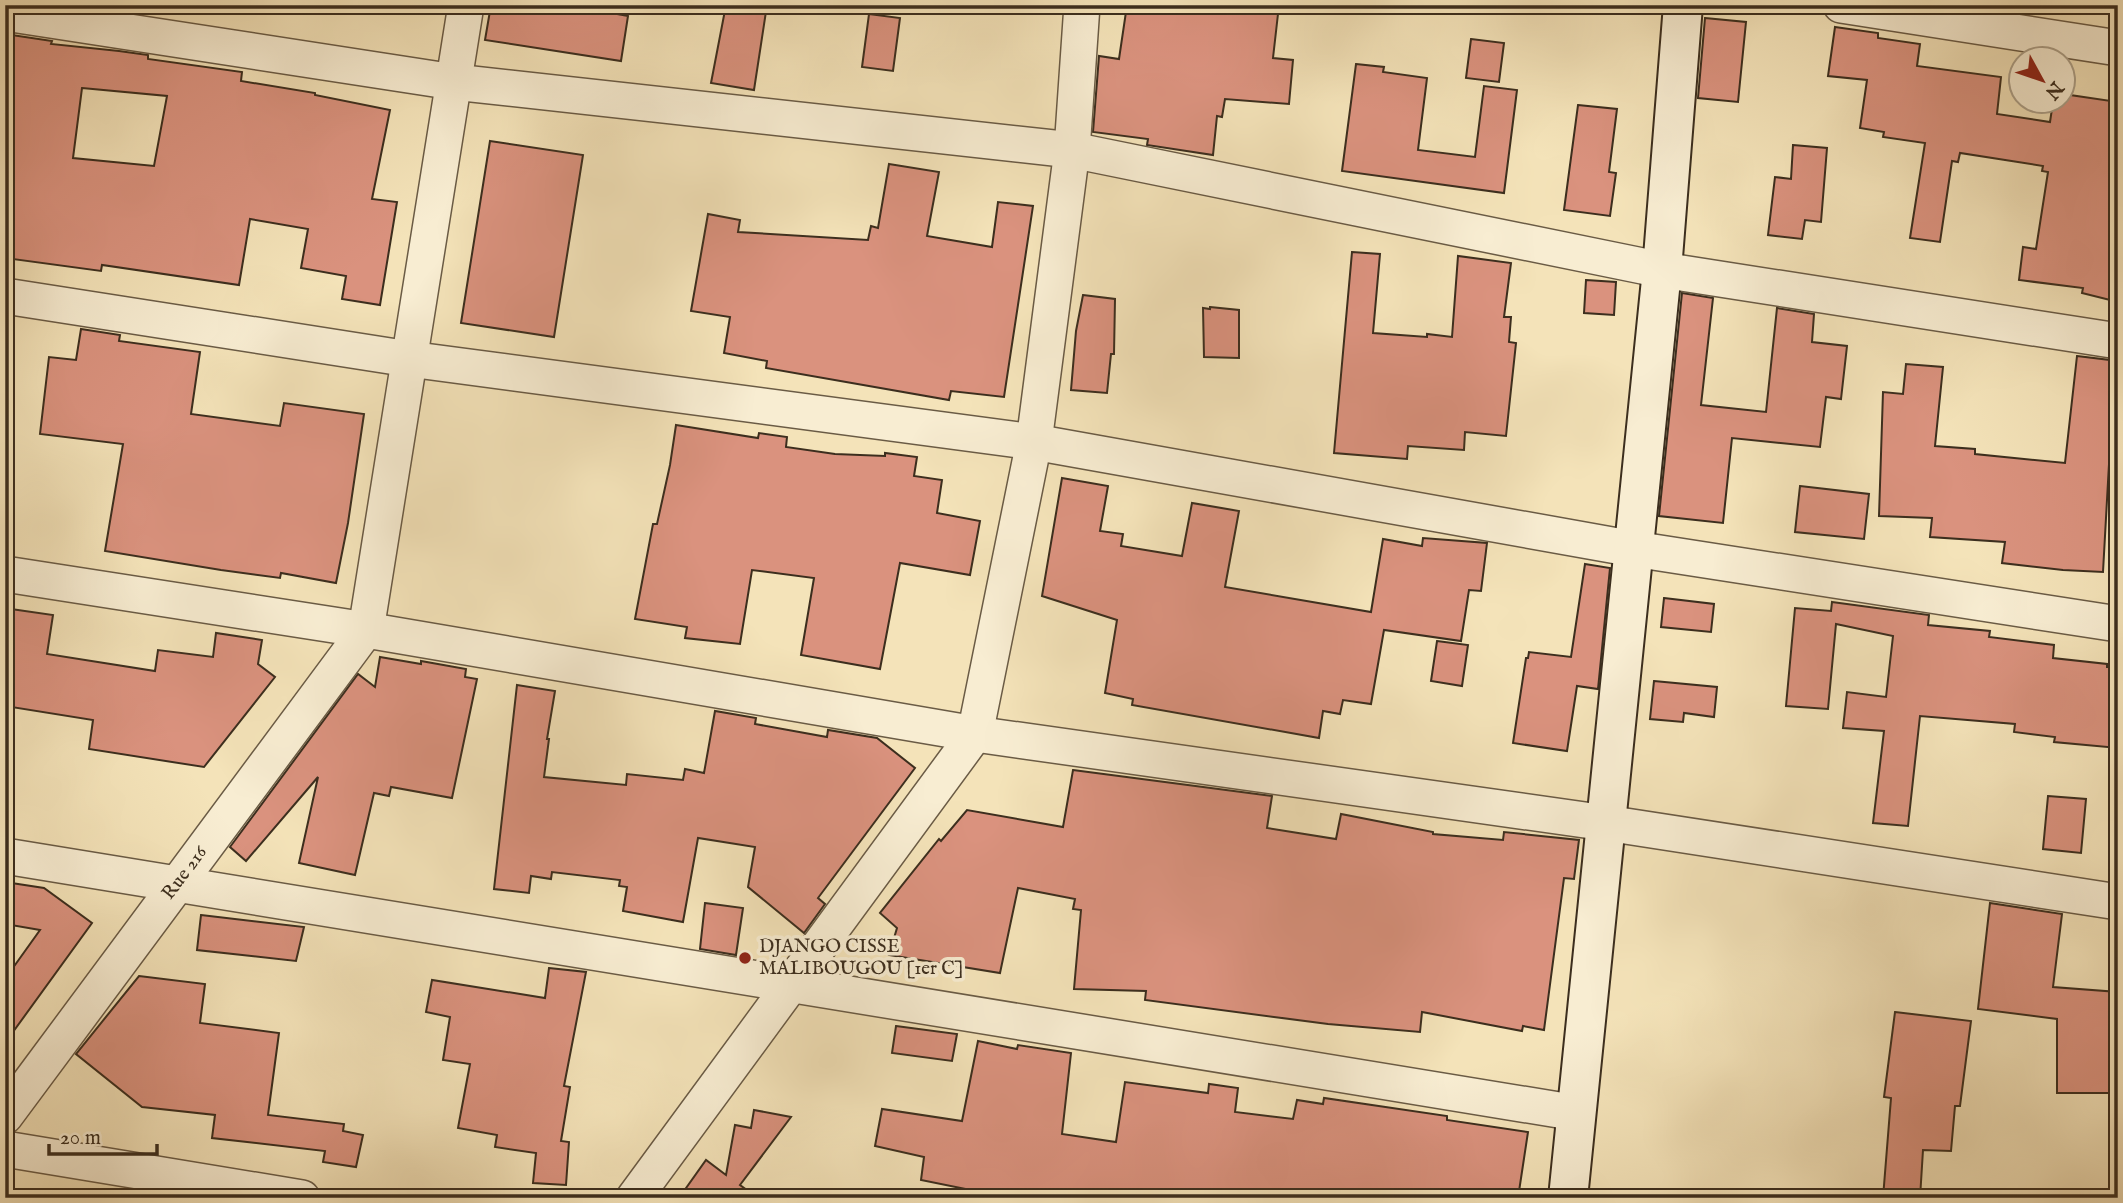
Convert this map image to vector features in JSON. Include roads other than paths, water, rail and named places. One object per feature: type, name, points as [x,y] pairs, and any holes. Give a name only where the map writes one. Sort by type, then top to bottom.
[{"type":"street","points":[[366,630],[466,5]]},
{"type":"street","points":[[634,1198],[975,734],[1034,442],[1072,150],[1082,5]]},
{"type":"street","points":[[1568,1198],[1662,270],[1683,5]]},
{"type":"street","points":[[1841,5],[2118,48]]},
{"type":"street","points":[[5,13],[454,82],[1072,150],[1662,270],[2118,341]]},
{"type":"street","points":[[5,296],[409,359],[1034,442],[1634,549],[2118,624]]},
{"type":"street","points":[[5,574],[366,630],[975,734],[1606,823],[2118,902]]},
{"type":"street","name":"Rue 216","points":[[5,1116],[366,630]]},
{"type":"street","points":[[5,856],[1577,1113]]},
{"type":"street","points":[[5,1149],[299,1197]]},
{"type":"place","name":"DJANGO CISSE MALIBOUGOU [1er C]","points":[[745,958]]}]
